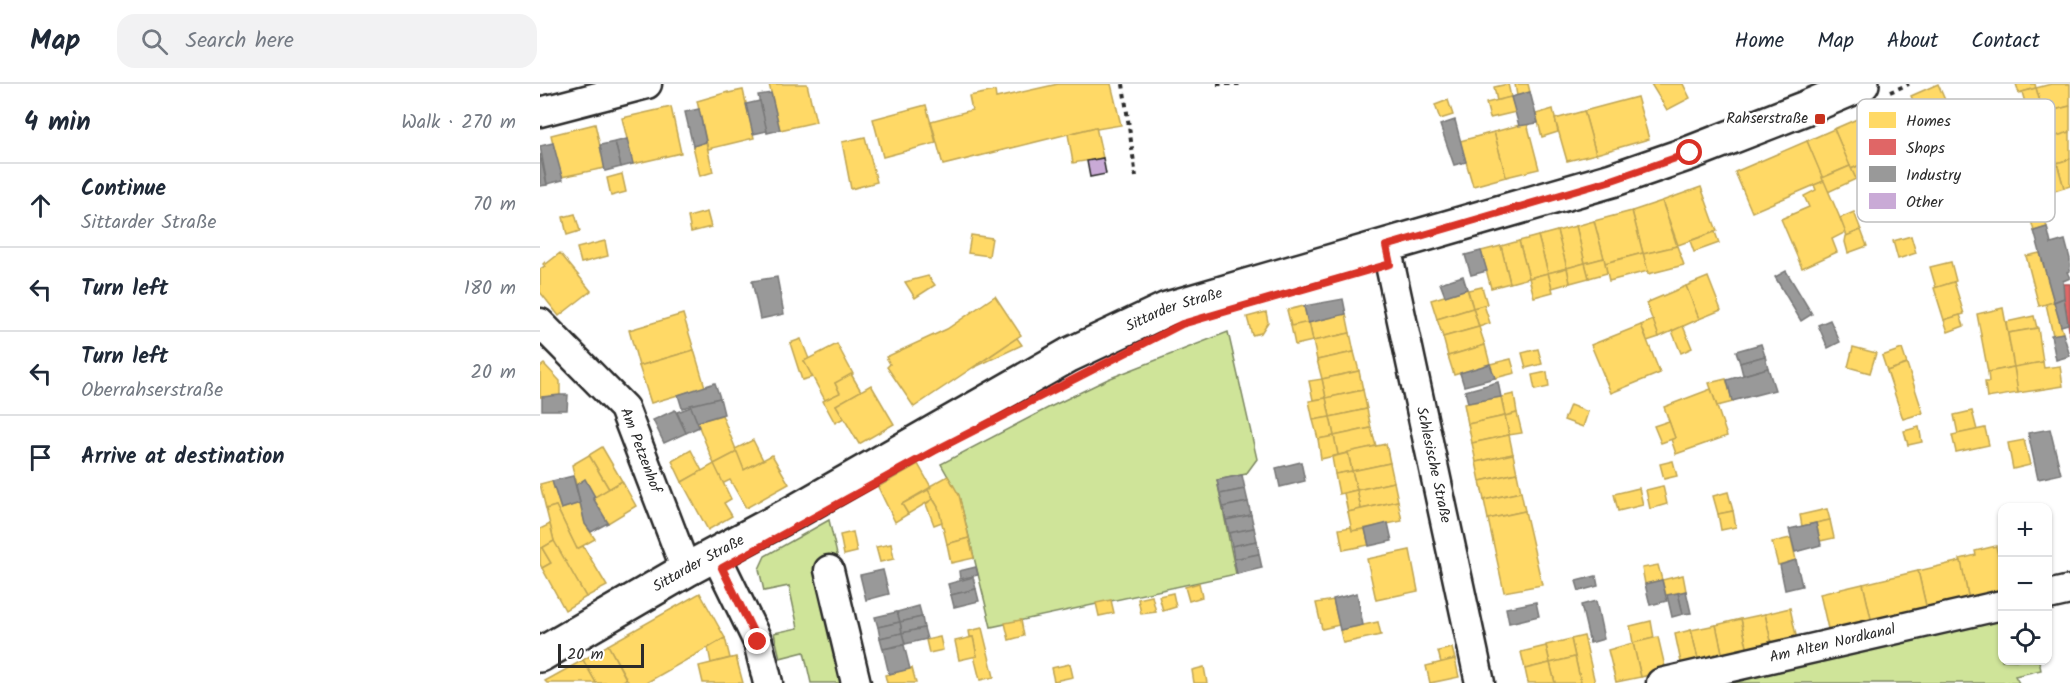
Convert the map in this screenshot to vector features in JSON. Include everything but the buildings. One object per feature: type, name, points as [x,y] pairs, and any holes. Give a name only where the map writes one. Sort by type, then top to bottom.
[{"type":"street","points":[[540,112],[647,84]]},
{"type":"street","name":"Sittarder Straße","points":[[540,655],[686,570],[796,511],[1069,355],[1167,309],[1612,180],[1798,112],[1874,88]]},
{"type":"street","name":"Schlesische Straße","points":[[1386,246],[1480,683]]},
{"type":"street","name":"Am Petzenhof","points":[[540,323],[624,408],[686,570]]},
{"type":"street","points":[[717,553],[758,642],[768,683]]},
{"type":"street","points":[[828,570],[856,683]]},
{"type":"street","points":[[2052,594],[2070,590]]},
{"type":"street","name":"Am Alten Nordkanal","points":[[1661,683],[1998,606]]},
{"type":"path","points":[[1123,84],[1136,177]]},
{"type":"path","points":[[1217,84],[1241,84]]},
{"type":"path","points":[[1874,88],[1909,84]]},
{"type":"green space","points":[[1228,332],[1257,459],[1246,474],[1217,480],[1236,574],[991,627],[959,496],[941,464],[1108,379]]},
{"type":"green space","points":[[829,520],[839,563],[846,683],[811,683],[804,652],[780,658],[774,633],[798,628],[789,586],[764,591],[759,569],[765,556]]},
{"type":"green space","points":[[1998,619],[1998,665],[2040,665],[2041,670],[2015,676],[2019,683],[1718,683]]},
{"type":"place","name":"Rahserstraße","points":[[1820,119]]},
{"type":"route","points":[[758,642],[722,568],[934,451],[1182,324],[1390,264],[1386,246],[1612,180],[1690,153]]}]
